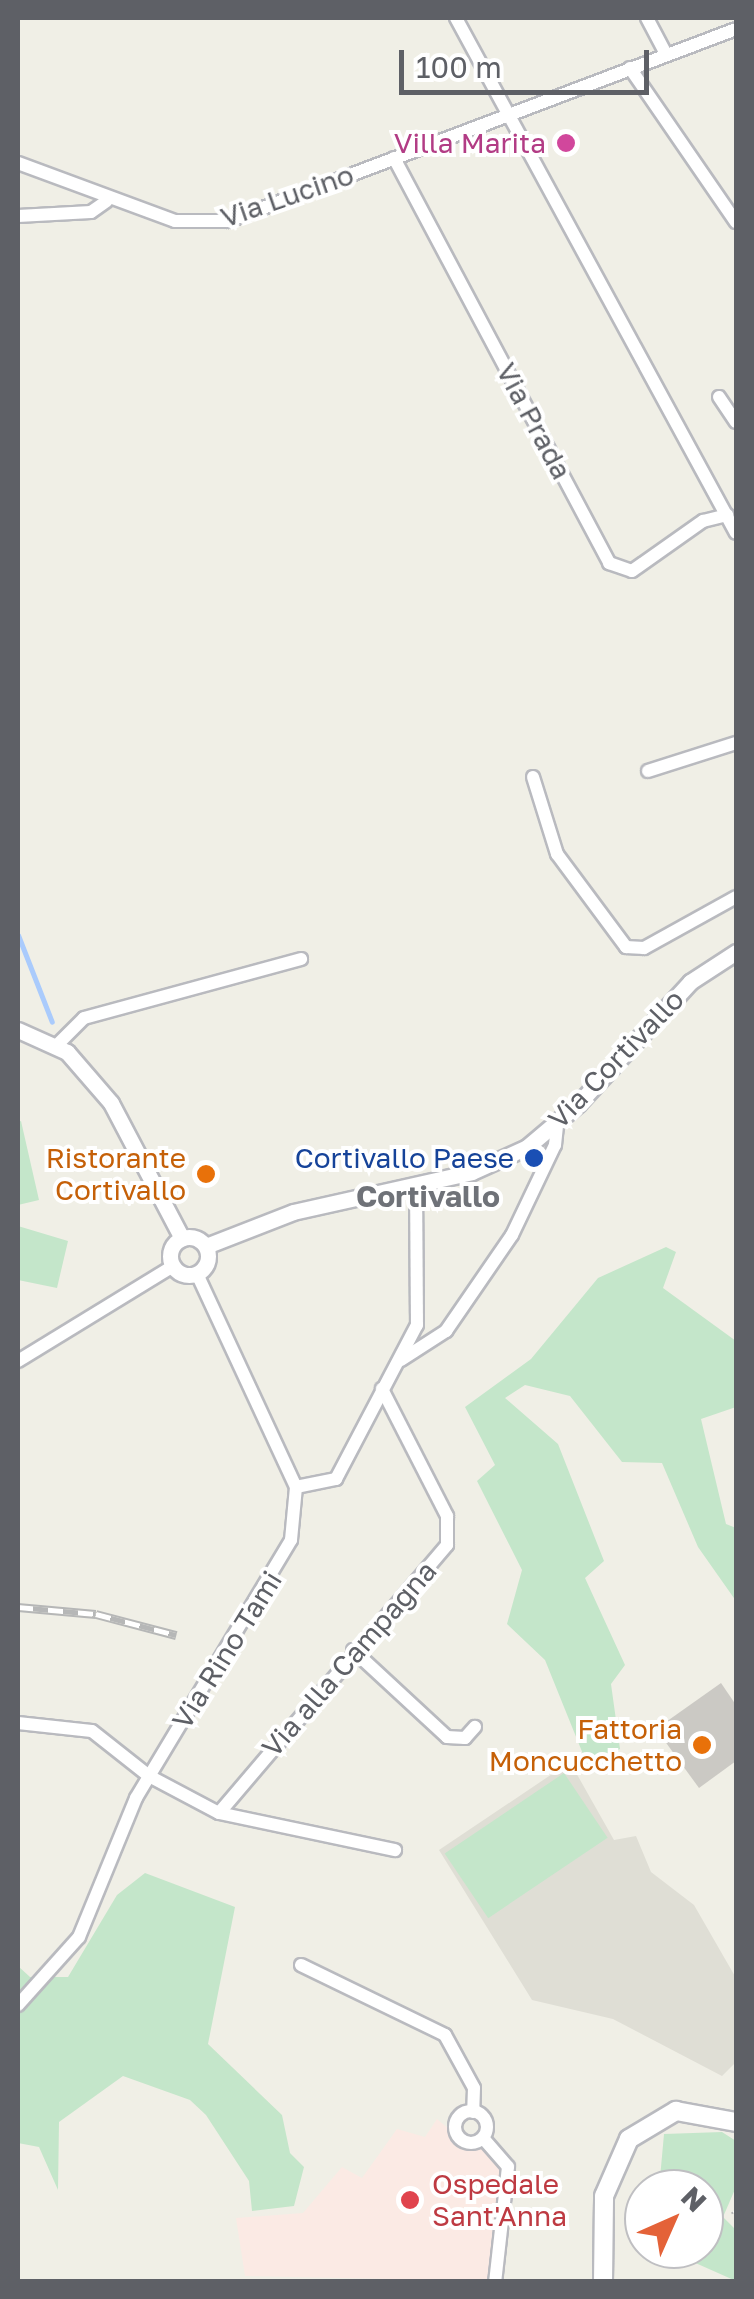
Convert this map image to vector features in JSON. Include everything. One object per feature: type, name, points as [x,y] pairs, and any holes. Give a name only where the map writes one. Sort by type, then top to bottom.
[{"type":"main road","points":[[603,2282],[604,2196],[629,2138],[676,2111],[736,2122]]},
{"type":"street","points":[[456,18],[504,115],[736,533]]},
{"type":"street","points":[[647,18],[666,54]]},
{"type":"street","name":"Via Lucino","points":[[18,163],[107,200],[175,222],[228,221],[736,29]]},
{"type":"street","points":[[630,68],[736,222]]},
{"type":"street","name":"Via Prada","points":[[394,158],[610,563],[632,571],[704,522],[728,516]]},
{"type":"street","points":[[18,216],[91,212],[107,200]]},
{"type":"street","points":[[719,397],[736,422]]},
{"type":"street","points":[[648,772],[736,742]]},
{"type":"street","points":[[533,777],[556,854],[626,946],[644,948],[736,897]]},
{"type":"street","name":"Via Cortivallo","points":[[206,1246],[282,1216],[416,1186],[504,1160],[556,1124],[690,982],[736,952]]},
{"type":"street","points":[[57,1045],[84,1018],[302,959]]},
{"type":"street","points":[[18,1030],[57,1045],[126,1124],[182,1238],[206,1246],[207,1262],[197,1274]]},
{"type":"street","points":[[399,1361],[446,1331],[470,1298],[531,1198],[556,1124]]},
{"type":"street","points":[[18,1360],[173,1266],[197,1274],[296,1487],[336,1479],[399,1361],[423,1297],[416,1186]]},
{"type":"street","points":[[173,1266],[171,1250],[182,1238]]},
{"type":"street","name":"Via alla Campagna","points":[[218,1813],[452,1531],[382,1390]]},
{"type":"street","name":"Via Rino Tami","points":[[18,2004],[79,1937],[149,1776],[285,1556],[296,1487]]},
{"type":"street","points":[[353,1650],[447,1737],[465,1738],[475,1727]]},
{"type":"street","points":[[18,1723],[92,1731],[149,1776],[218,1813],[394,1850]]},
{"type":"street","points":[[301,1965],[445,2035],[474,2088],[473,2112]]},
{"type":"street","points":[[473,2112],[457,2119],[456,2132],[468,2143],[483,2138]]},
{"type":"street","points":[[473,2112],[485,2120],[483,2138],[508,2166],[496,2282]]},
{"type":"shaded area","points":[[570,1762],[614,1840],[636,1836],[651,1872],[694,1905],[736,1978],[736,2062],[722,2076],[613,2019],[532,2000],[439,1850]]},
{"type":"shaded area","name":"Ospedale Sant'Anna","points":[[437,2119],[463,2141],[504,2156],[495,2281],[245,2276],[236,2218],[303,2213],[342,2167],[362,2178],[397,2129],[425,2137]]},
{"type":"green space","points":[[21,1121],[39,1200],[18,1205],[18,1122]]},
{"type":"green space","points":[[18,1226],[68,1241],[57,1288],[18,1280]]},
{"type":"green space","points":[[666,1247],[676,1252],[663,1288],[736,1341],[736,1407],[701,1419],[726,1524],[736,1528],[736,1601],[698,1547],[662,1463],[622,1462],[570,1396],[525,1385],[505,1398],[558,1444],[604,1561],[585,1578],[625,1665],[611,1684],[620,1749],[587,1764],[545,1660],[507,1624],[522,1570],[477,1481],[495,1465],[465,1407],[531,1359],[598,1278]]},
{"type":"green space","points":[[564,1773],[608,1838],[488,1918],[445,1854]]},
{"type":"green space","points":[[145,1873],[235,1907],[208,2044],[282,2115],[290,2153],[304,2167],[294,2206],[252,2211],[249,2181],[206,2115],[190,2100],[123,2076],[59,2122],[58,2190],[39,2147],[18,2143],[18,1966],[30,1977],[68,1977],[117,1895]]},
{"type":"green space","points":[[722,2132],[736,2141],[736,2187],[724,2215],[724,2169],[661,2169],[664,2134]]},
{"type":"green space","points":[[724,2218],[736,2230],[736,2281],[709,2269],[724,2269]]},
{"type":"building","name":"Fattoria Moncucchetto","points":[[721,1683],[736,1705],[736,1761],[699,1788],[656,1729]]},
{"type":"waterway","points":[[18,935],[52,1022]]},
{"type":"railway","points":[[18,1607],[96,1614],[176,1635]]},
{"type":"place","name":"Villa Marita","points":[[566,143]]},
{"type":"place","name":"Cortivallo Paese","points":[[534,1158]]},
{"type":"place","name":"Ristorante Cortivallo","points":[[206,1174]]},
{"type":"place","name":"Fattoria Moncucchetto","points":[[702,1745]]},
{"type":"place","name":"Ospedale Sant'Anna","points":[[410,2200]]},
{"type":"district","name":"Cortivallo","points":[[428,1196]]}]
